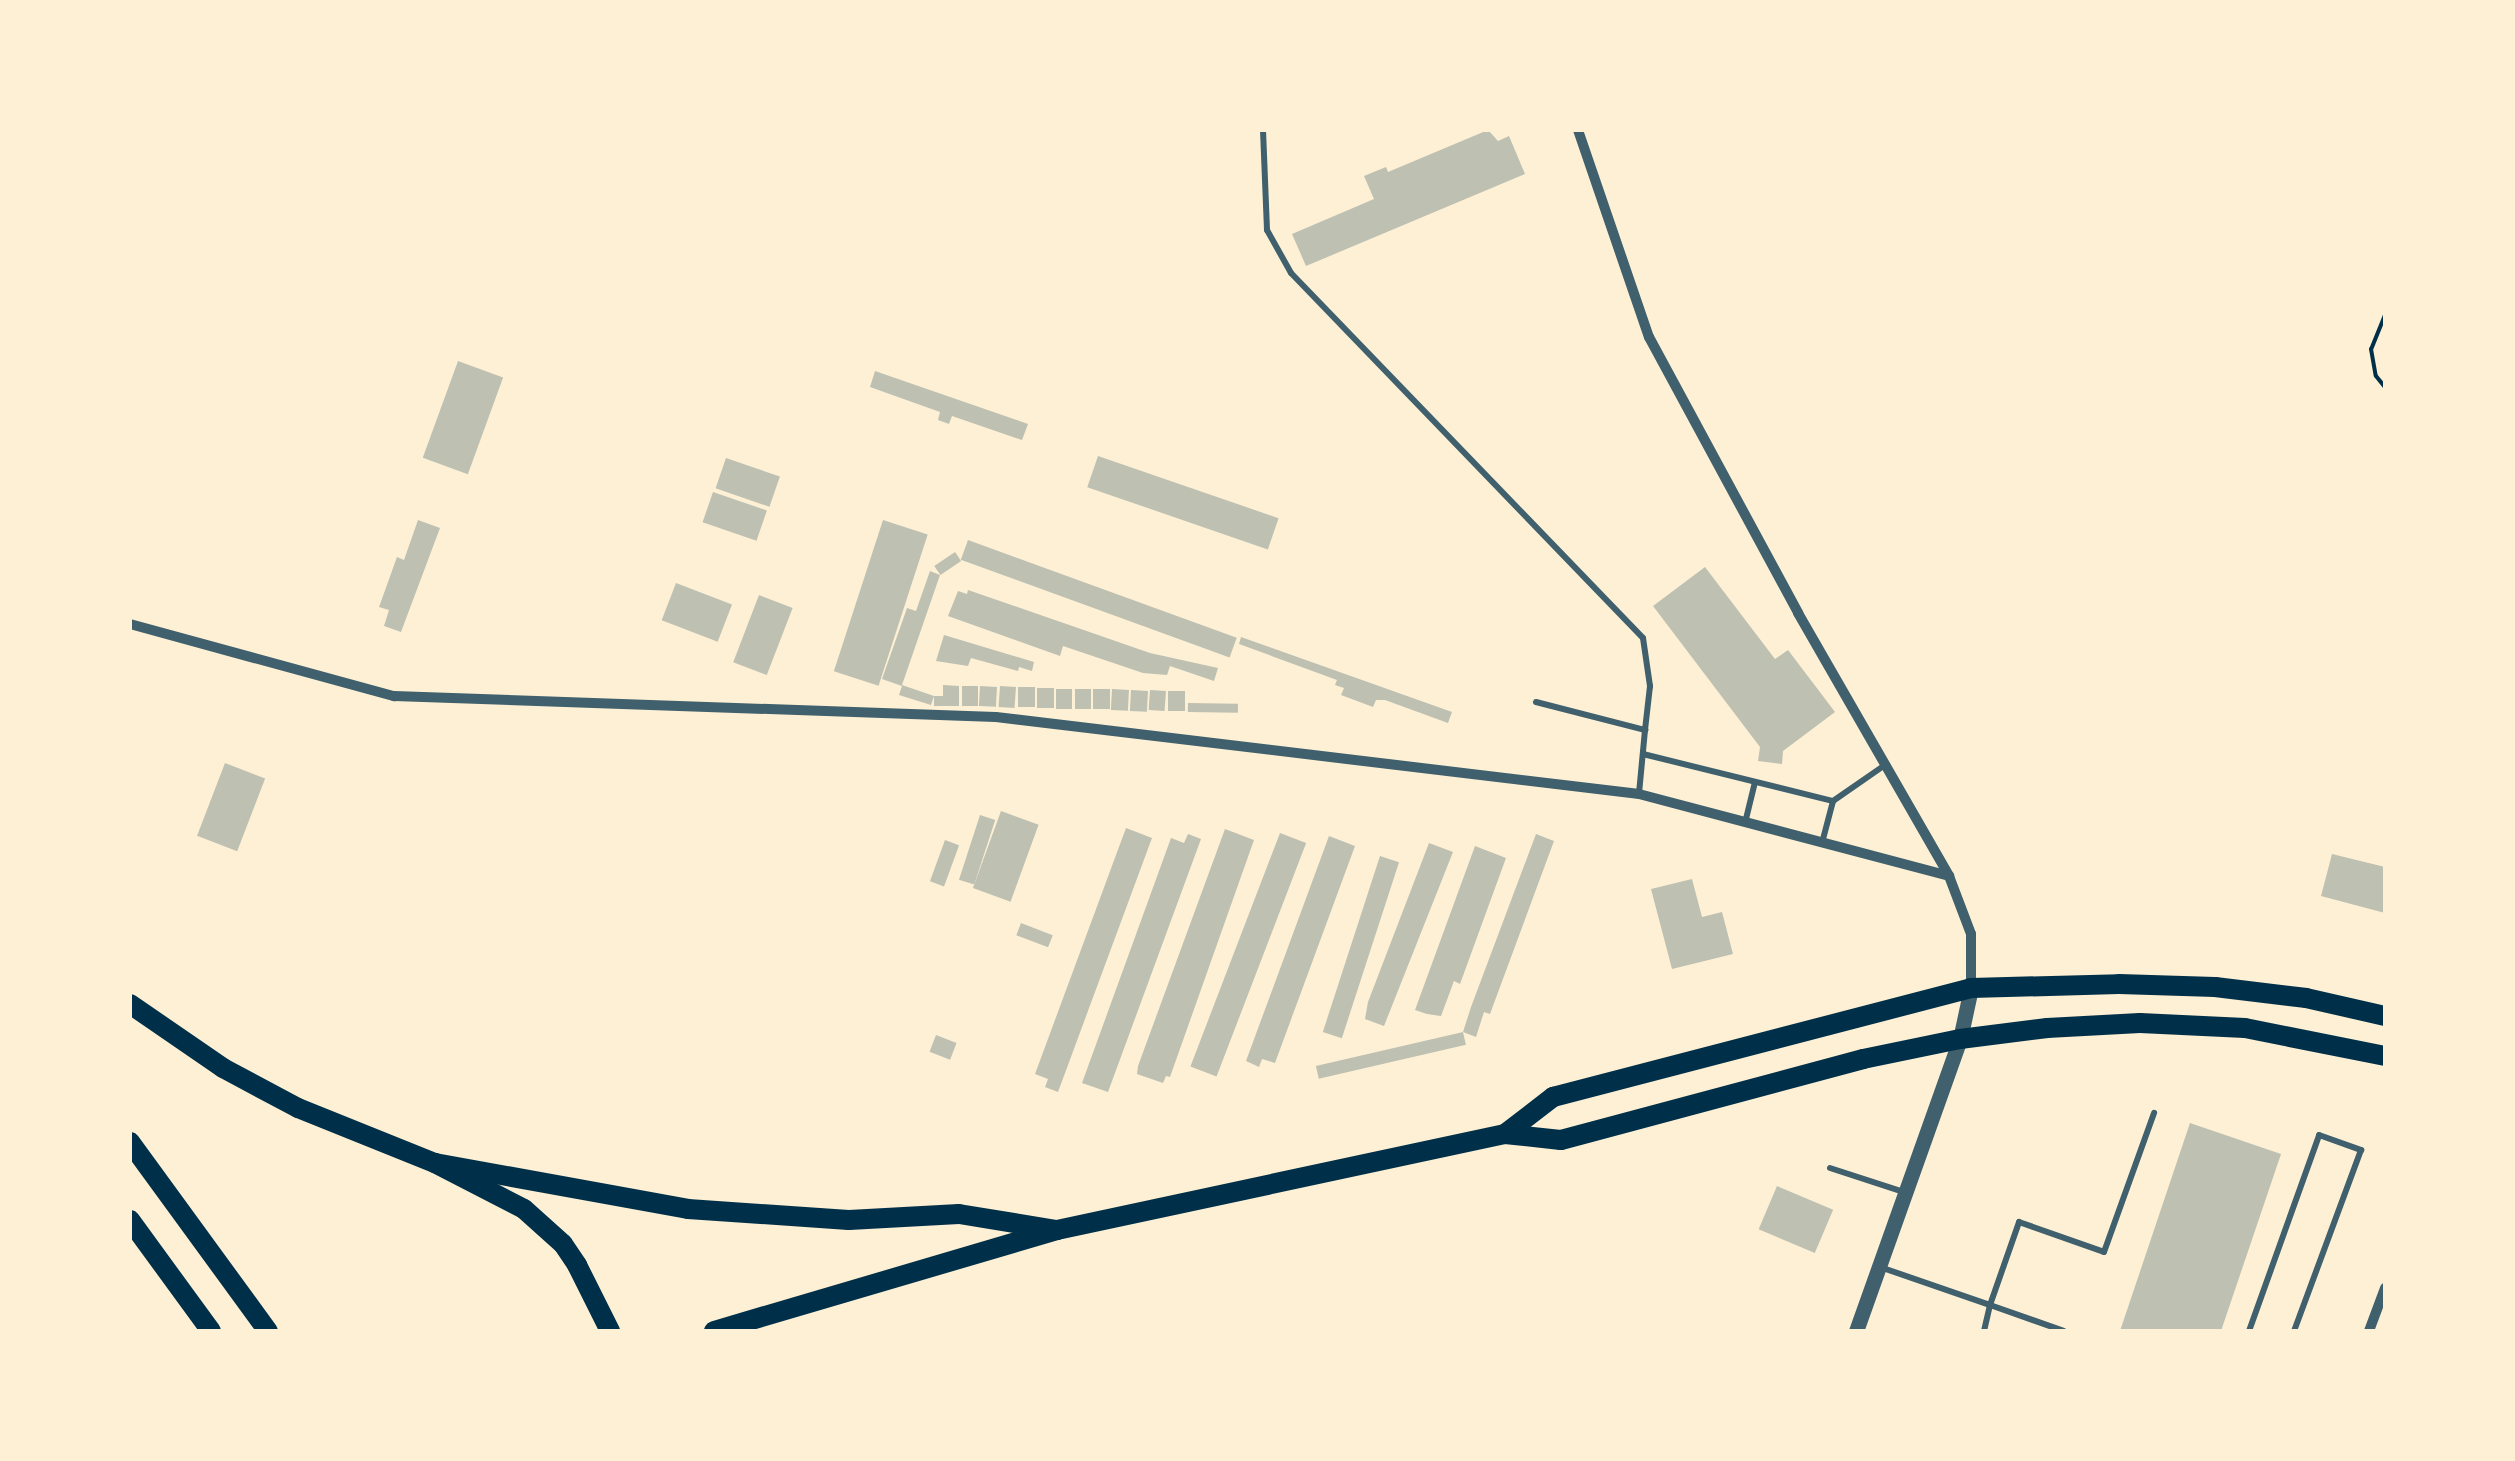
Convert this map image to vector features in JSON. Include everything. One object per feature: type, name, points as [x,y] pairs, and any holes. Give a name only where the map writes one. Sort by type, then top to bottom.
[{"type":"main road","points":[[1505,1134],[1553,1097],[1971,988],[2119,984],[2215,987],[2306,998],[2385,1016]]},
{"type":"main road","points":[[130,1004],[223,1068],[298,1108],[488,1187],[547,1228],[577,1264],[610,1331]]},
{"type":"main road","points":[[714,1331],[1056,1230],[1505,1134],[1561,1140],[1864,1059],[1960,1039],[2047,1028],[2140,1023],[2245,1028],[2385,1056]]},
{"type":"main road","points":[[130,1142],[268,1331]]},
{"type":"main road","points":[[435,1163],[524,1176],[688,1210],[848,1220],[959,1214],[1056,1230]]},
{"type":"main road","points":[[130,1220],[211,1331]]},
{"type":"street","points":[[1578,130],[1650,336],[1949,876],[1971,934],[1971,988],[1960,1039],[1856,1331]]},
{"type":"street","points":[[130,624],[394,696],[996,717],[1639,794],[1949,876]]},
{"type":"street","points":[[2370,1331],[2385,1288]]},
{"type":"lane","points":[[1263,130],[1267,230],[1291,273],[1643,638],[1650,686],[1639,794]]},
{"type":"lane","points":[[1536,702],[1645,730]]},
{"type":"lane","points":[[1642,754],[1833,801]]},
{"type":"lane","points":[[1822,843],[1833,801],[1885,765]]},
{"type":"lane","points":[[1746,823],[1754,782]]},
{"type":"lane","points":[[1984,1331],[2019,1222],[2104,1252],[2154,1112]]},
{"type":"lane","points":[[2249,1331],[2319,1135],[2361,1150],[2294,1331]]},
{"type":"lane","points":[[1830,1168],[1906,1192]]},
{"type":"lane","points":[[1879,1267],[2064,1331]]},
{"type":"path","points":[[2385,315],[2370,350],[2376,376],[2385,387]]},
{"type":"building","points":[[1488,130],[1498,141],[1509,136],[1525,174],[1306,266],[1292,234],[1374,199],[1364,176],[1386,167],[1388,172]]},
{"type":"building","points":[[458,361],[503,377],[468,474],[423,458]]},
{"type":"building","points":[[875,371],[1028,424],[1022,440],[952,416],[949,424],[938,420],[940,412],[870,387]]},
{"type":"building","points":[[1098,456],[1279,518],[1268,549],[1087,487]]},
{"type":"building","points":[[726,458],[780,477],[769,507],[716,488]]},
{"type":"building","points":[[713,492],[767,511],[756,541],[703,522]]},
{"type":"building","points":[[418,520],[440,528],[401,632],[384,626],[389,610],[379,607],[397,557],[404,560]]},
{"type":"building","points":[[883,520],[928,535],[879,686],[834,671]]},
{"type":"building","points":[[968,540],[1237,638],[1230,658],[961,560]]},
{"type":"building","points":[[955,552],[961,561],[940,575],[934,566]]},
{"type":"building","points":[[1705,567],[1775,659],[1788,650],[1835,712],[1783,751],[1782,764],[1758,761],[1760,747],[1653,606]]},
{"type":"building","points":[[930,571],[940,575],[902,685],[934,696],[931,705],[899,695],[902,686],[882,679],[907,608],[916,611]]},
{"type":"building","points":[[676,583],[732,605],[718,642],[662,620]]},
{"type":"building","points":[[968,590],[1150,653],[1218,668],[1214,681],[1170,666],[1167,675],[1143,673],[1063,646],[1060,656],[948,616],[958,591],[967,594]]},
{"type":"building","points":[[759,595],[793,608],[767,675],[733,662]]},
{"type":"building","points":[[944,635],[1034,662],[1032,671],[971,658],[968,666],[936,661]]},
{"type":"building","points":[[1241,637],[1452,712],[1448,723],[1385,700],[1376,700],[1373,707],[1341,695],[1344,688],[1335,685],[1337,680],[1239,644]]},
{"type":"building","points":[[943,685],[959,686],[959,706],[934,706],[934,696],[943,696]]},
{"type":"building","points":[[962,686],[978,686],[978,706],[962,706]]},
{"type":"building","points":[[980,686],[997,687],[996,707],[979,706]]},
{"type":"building","points":[[1000,686],[1016,687],[1014,708],[999,707]]},
{"type":"building","points":[[1018,687],[1035,687],[1035,707],[1018,707]]},
{"type":"building","points":[[1037,688],[1054,688],[1054,708],[1037,708]]},
{"type":"building","points":[[1056,689],[1072,689],[1072,709],[1056,709]]},
{"type":"building","points":[[1075,689],[1091,689],[1091,709],[1075,709]]},
{"type":"building","points":[[1093,689],[1110,689],[1110,709],[1093,709]]},
{"type":"building","points":[[1112,689],[1129,690],[1128,711],[1111,710]]},
{"type":"building","points":[[1131,690],[1148,691],[1147,712],[1130,711]]},
{"type":"building","points":[[1150,690],[1166,691],[1165,711],[1149,710]]},
{"type":"building","points":[[1168,691],[1185,691],[1185,711],[1168,711]]},
{"type":"building","points":[[1188,703],[1238,704],[1238,713],[1188,712]]},
{"type":"building","points":[[225,763],[265,778],[237,851],[197,836]]},
{"type":"building","points":[[1001,811],[1039,825],[1011,902],[973,888]]},
{"type":"building","points":[[980,815],[995,820],[974,885],[959,880]]},
{"type":"building","points":[[1126,828],[1152,838],[1058,1092],[1045,1087],[1048,1079],[1035,1074]]},
{"type":"building","points":[[1225,829],[1254,840],[1170,1077],[1166,1076],[1163,1083],[1137,1074],[1138,1066]]},
{"type":"building","points":[[1280,833],[1306,843],[1217,1076],[1190,1066]]},
{"type":"building","points":[[1188,834],[1201,839],[1108,1092],[1082,1083],[1171,838],[1184,843]]},
{"type":"building","points":[[1536,834],[1554,841],[1490,1014],[1484,1012],[1476,1037],[1463,1032]]},
{"type":"building","points":[[1329,836],[1355,846],[1275,1063],[1262,1059],[1259,1067],[1246,1061]]},
{"type":"building","points":[[945,840],[959,845],[944,886],[930,881]]},
{"type":"building","points":[[1429,843],[1453,852],[1384,1026],[1365,1019],[1368,1002]]},
{"type":"building","points":[[1475,846],[1506,858],[1460,984],[1454,981],[1441,1016],[1427,1014],[1415,1010]]},
{"type":"building","points":[[2332,854],[2385,867],[2385,913],[2321,896]]},
{"type":"building","points":[[1380,856],[1399,862],[1342,1038],[1323,1032]]},
{"type":"building","points":[[1692,879],[1702,917],[1722,912],[1733,954],[1672,969],[1651,889]]},
{"type":"building","points":[[1021,923],[1053,935],[1048,947],[1016,935]]},
{"type":"building","points":[[1463,1032],[1466,1045],[1319,1079],[1316,1066]]},
{"type":"building","points":[[936,1035],[957,1043],[950,1060],[930,1052]]},
{"type":"building","points":[[2190,1123],[2281,1154],[2221,1331],[2120,1331]]},
{"type":"building","points":[[1777,1186],[1833,1210],[1815,1253],[1759,1229]]}]
